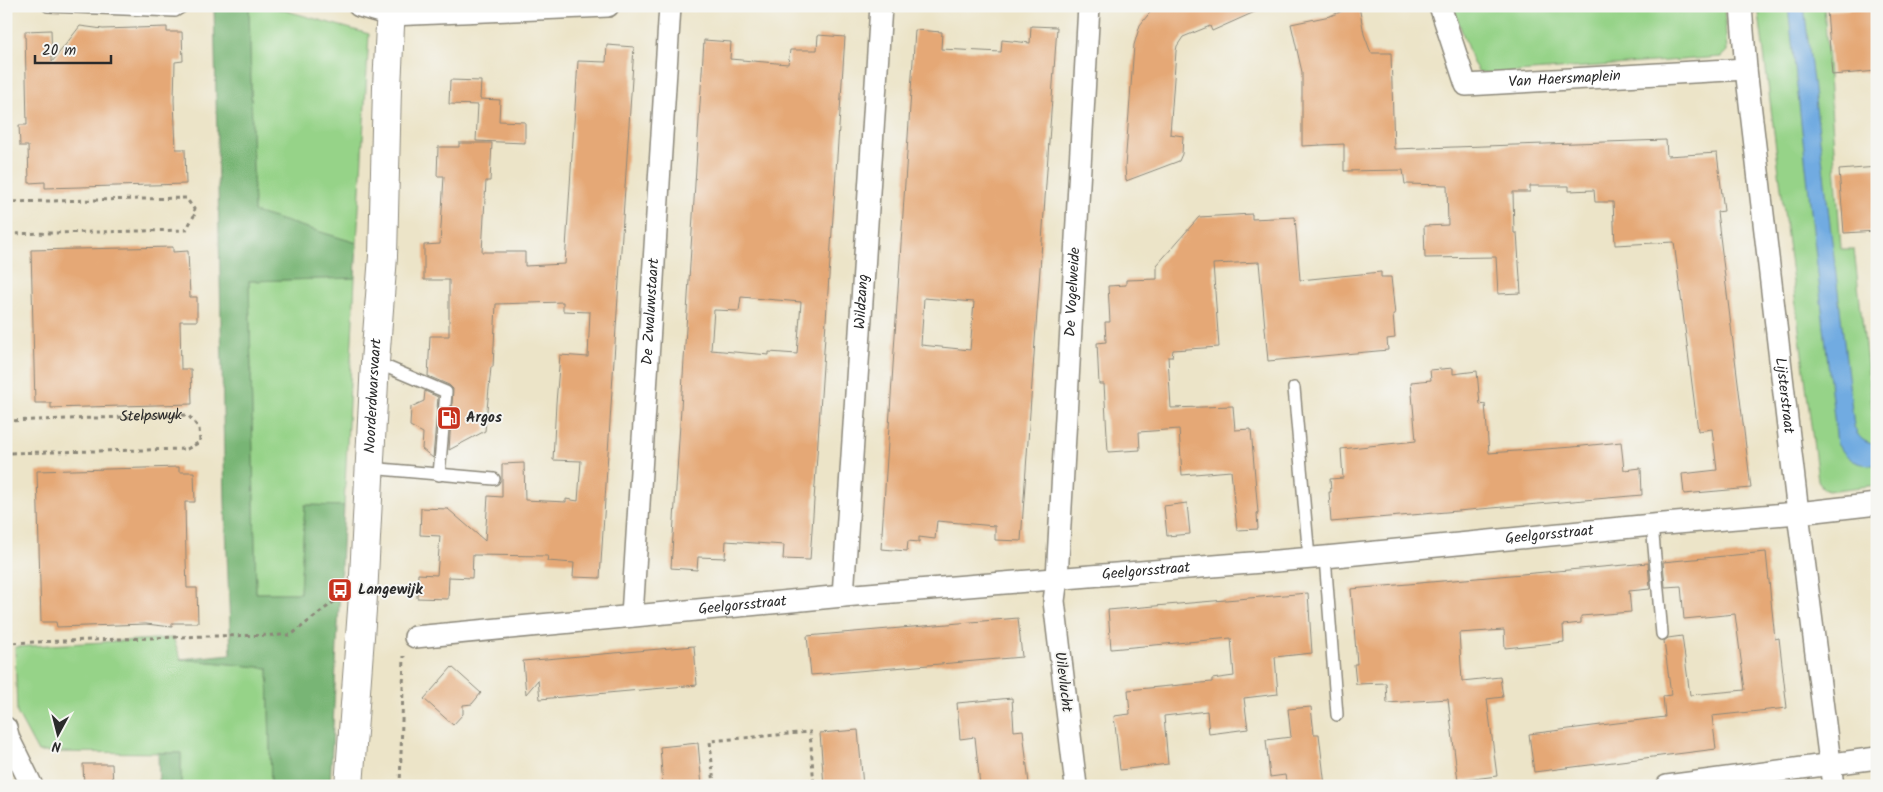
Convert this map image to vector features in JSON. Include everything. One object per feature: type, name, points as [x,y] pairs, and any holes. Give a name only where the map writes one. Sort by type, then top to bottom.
[{"type":"main road","name":"Noorderdwarsvaart","points":[[349,786],[363,596],[375,362],[383,256],[386,87],[391,10]]},
{"type":"street","points":[[359,6],[391,10],[608,6]]},
{"type":"street","name":"De Zwaluwstaart","points":[[632,616],[670,6]]},
{"type":"street","name":"Wildzang","points":[[843,596],[881,6]]},
{"type":"street","name":"De Vogelweide","points":[[1057,578],[1089,6]]},
{"type":"street","name":"Van Haersmaplein","points":[[1440,6],[1466,85],[1746,69]]},
{"type":"street","name":"Lijsterstraat","points":[[1741,6],[1746,69],[1798,513],[1833,786]]},
{"type":"street","name":"Geelgorsstraat","points":[[410,642],[632,616],[843,596],[1317,557],[1798,513],[1877,504]]},
{"type":"street","name":"Uilevlucht","points":[[1057,578],[1054,602],[1076,786]]},
{"type":"street","points":[[6,728],[9,739],[32,786]]},
{"type":"street","points":[[1667,786],[1877,758]]},
{"type":"lane","points":[[48,6],[175,11],[183,6]]},
{"type":"lane","points":[[375,362],[446,392],[439,474]]},
{"type":"lane","points":[[1294,388],[1337,715]]},
{"type":"lane","points":[[369,468],[494,479]]},
{"type":"lane","points":[[1652,525],[1662,634]]},
{"type":"path","points":[[6,202],[186,198],[196,212],[186,230],[6,234]]},
{"type":"path","name":"Stelpswyk","points":[[6,421],[188,415],[199,428],[200,442],[188,449],[6,454]]},
{"type":"path","points":[[6,643],[291,635],[336,600],[363,596]]},
{"type":"path","points":[[400,786],[410,642]]},
{"type":"path","points":[[714,786],[710,740],[810,732],[814,786]]},
{"type":"green space","points":[[214,6],[249,6],[254,212],[357,243],[355,278],[249,281],[256,593],[300,593],[305,505],[344,506],[330,786],[271,786],[268,668],[181,659],[231,654],[225,502]]},
{"type":"green space","points":[[249,6],[269,6],[369,34],[357,243],[254,212]]},
{"type":"green space","points":[[1453,6],[1724,6],[1727,51],[1721,57],[1491,74],[1479,72],[1473,63]]},
{"type":"green space","points":[[1758,6],[1824,6],[1841,249],[1854,249],[1874,425],[1877,425],[1877,485],[1828,491],[1822,488],[1818,480]]},
{"type":"green space","points":[[355,278],[344,506],[305,505],[300,593],[256,593],[249,281]]},
{"type":"green space","points":[[173,638],[181,659],[268,668],[271,786],[181,786],[181,753],[38,752],[17,713],[15,647]]},
{"type":"green space","points":[[158,753],[181,753],[181,786],[159,786]]},
{"type":"water","points":[[1788,6],[1804,6],[1854,426],[1857,434],[1862,439],[1877,445],[1877,465],[1854,461],[1837,444]]},
{"type":"building","points":[[1155,6],[1268,6],[1212,31],[1210,26],[1183,37],[1176,51],[1170,134],[1183,136],[1182,154],[1179,161],[1126,181],[1125,167],[1134,45],[1140,25]]},
{"type":"building","points":[[1359,6],[1364,34],[1371,53],[1391,53],[1394,149],[1666,140],[1667,156],[1717,153],[1724,211],[1717,212],[1751,488],[1684,494],[1682,474],[1717,470],[1712,429],[1698,431],[1674,242],[1615,245],[1613,202],[1595,202],[1594,190],[1569,191],[1569,186],[1530,186],[1530,192],[1513,192],[1514,233],[1517,233],[1521,293],[1498,294],[1496,257],[1425,258],[1424,226],[1448,225],[1447,185],[1405,184],[1403,170],[1344,171],[1344,144],[1302,146],[1302,72],[1291,24],[1330,16]]},
{"type":"building","points":[[1877,7],[1877,71],[1832,75],[1827,11]]},
{"type":"building","points":[[80,26],[103,29],[167,27],[167,32],[182,32],[183,61],[175,62],[174,100],[176,149],[185,149],[186,184],[45,188],[45,182],[29,183],[28,146],[20,146],[19,125],[27,125],[25,31],[51,30],[52,62]]},
{"type":"building","points":[[1031,26],[1057,27],[1021,541],[995,540],[995,526],[937,521],[935,539],[919,537],[919,542],[908,541],[907,551],[881,549],[915,30],[942,32],[941,49],[1001,52],[1002,40],[1030,43]],"holes":[[[924,298],[974,302],[970,350],[921,345]]]},
{"type":"building","points":[[818,35],[845,37],[810,560],[783,559],[784,545],[726,541],[725,558],[698,557],[697,570],[671,568],[704,40],[731,42],[730,59],[788,64],[790,50],[817,50]],"holes":[[[741,297],[801,302],[797,354],[769,352],[769,355],[711,350],[714,310],[739,311]]]},
{"type":"building","points":[[607,45],[634,47],[600,578],[573,577],[574,563],[547,561],[548,556],[473,555],[472,578],[449,577],[448,599],[417,598],[418,574],[437,575],[440,536],[420,535],[421,508],[448,509],[485,541],[488,496],[502,497],[502,464],[524,463],[525,500],[566,502],[566,499],[578,501],[581,461],[553,460],[556,403],[560,355],[588,357],[590,312],[563,311],[563,302],[496,304],[493,367],[491,367],[485,431],[449,450],[453,389],[449,385],[428,376],[430,336],[449,336],[449,280],[424,280],[424,245],[440,244],[444,176],[437,176],[438,147],[459,147],[459,143],[492,143],[490,181],[486,181],[482,252],[525,252],[525,266],[565,264],[578,61],[606,62]]},
{"type":"building","points":[[450,80],[481,81],[480,99],[500,100],[499,121],[525,122],[525,143],[476,141],[478,105],[449,104]]},
{"type":"building","points":[[1877,167],[1877,231],[1844,233],[1839,170]]},
{"type":"building","points":[[1252,214],[1252,219],[1295,217],[1300,280],[1381,272],[1381,277],[1391,277],[1395,315],[1393,315],[1395,338],[1387,339],[1388,350],[1268,361],[1259,262],[1213,264],[1219,347],[1173,350],[1172,357],[1168,357],[1171,408],[1233,406],[1235,430],[1251,429],[1258,529],[1237,530],[1231,471],[1182,475],[1179,429],[1139,432],[1140,450],[1108,452],[1104,384],[1099,384],[1097,343],[1106,342],[1105,322],[1110,322],[1108,286],[1126,285],[1126,280],[1157,279],[1157,265],[1199,217]]},
{"type":"building","points":[[173,247],[173,252],[188,251],[190,297],[197,297],[197,321],[180,321],[181,369],[191,369],[192,404],[51,408],[51,403],[35,403],[31,250]]},
{"type":"building","points":[[1453,368],[1453,374],[1477,371],[1480,405],[1485,404],[1489,453],[1621,442],[1624,470],[1641,468],[1642,495],[1331,522],[1330,479],[1343,478],[1341,449],[1416,441],[1411,382],[1431,380],[1430,370]]},
{"type":"building","points":[[425,391],[438,397],[433,458],[422,449],[423,433],[410,426],[411,407],[424,401]]},
{"type":"building","points":[[179,467],[179,472],[194,472],[195,502],[185,502],[186,559],[187,588],[197,588],[198,623],[172,623],[172,627],[146,624],[57,627],[56,622],[41,622],[37,471]]},
{"type":"building","points":[[1187,503],[1190,534],[1167,536],[1164,506]]},
{"type":"building","points":[[1766,552],[1775,639],[1779,638],[1787,708],[1712,716],[1716,749],[1534,772],[1529,734],[1665,717],[1663,696],[1671,695],[1664,641],[1668,638],[1682,636],[1690,695],[1745,690],[1735,614],[1684,619],[1681,586],[1665,587],[1663,562]]},
{"type":"building","points":[[1648,563],[1650,589],[1629,591],[1631,612],[1581,616],[1581,623],[1563,625],[1564,642],[1505,648],[1504,630],[1459,633],[1462,681],[1500,677],[1503,697],[1487,699],[1497,776],[1458,781],[1448,699],[1387,703],[1386,683],[1356,684],[1354,664],[1357,664],[1351,589]]},
{"type":"building","points":[[1308,593],[1312,653],[1275,657],[1278,694],[1244,698],[1248,729],[1209,734],[1207,711],[1164,716],[1168,764],[1120,770],[1114,716],[1130,714],[1128,690],[1212,682],[1212,679],[1234,676],[1231,638],[1111,649],[1108,610]]},
{"type":"building","points":[[1018,618],[1022,657],[811,675],[807,636]]},
{"type":"building","points":[[694,646],[697,685],[540,699],[538,680],[526,694],[523,661]]},
{"type":"building","points":[[452,667],[481,693],[472,704],[463,705],[463,714],[453,725],[424,699]]},
{"type":"building","points":[[1012,698],[1014,731],[1023,730],[1029,784],[980,786],[975,737],[960,739],[957,703]]},
{"type":"building","points":[[1311,707],[1314,734],[1319,734],[1325,786],[1287,786],[1285,775],[1270,777],[1266,740],[1291,737],[1288,709]]},
{"type":"building","points":[[858,730],[863,786],[824,786],[820,733]]},
{"type":"building","points":[[698,743],[702,786],[663,786],[660,747]]},
{"type":"building","points":[[83,764],[112,764],[113,786],[84,786]]},
{"type":"place","name":"Argos","points":[[449,418]]},
{"type":"place","name":"Langewijk","points":[[340,590]]}]
